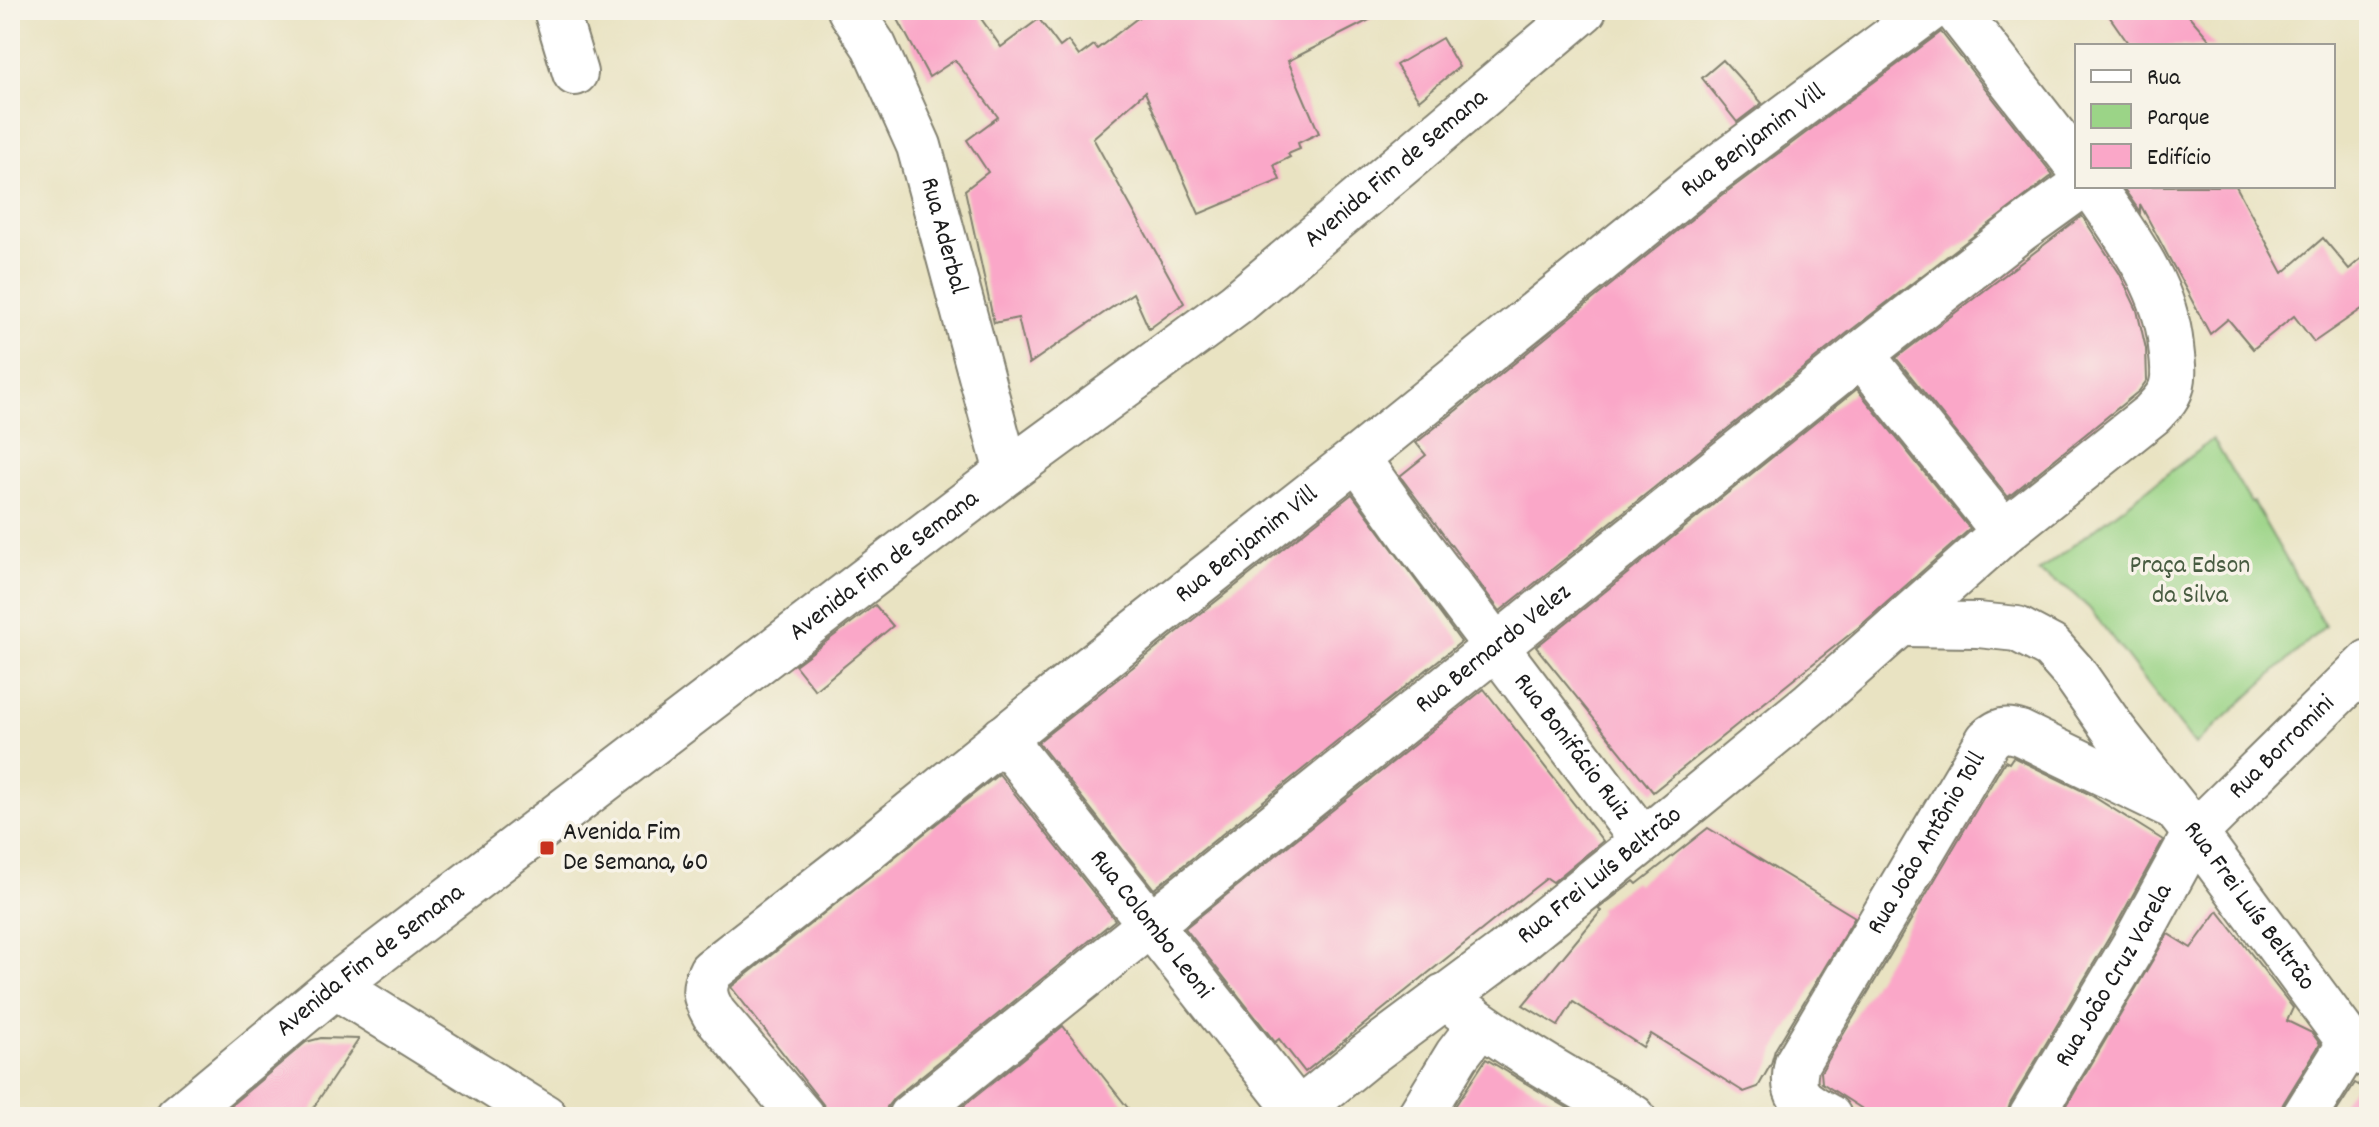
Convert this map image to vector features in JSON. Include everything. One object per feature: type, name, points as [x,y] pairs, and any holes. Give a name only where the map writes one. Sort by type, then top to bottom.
[{"type":"street","points":[[556,10],[575,73]]},
{"type":"street","name":"Rua Aderbal","points":[[850,10],[874,46],[919,146],[1007,472]]},
{"type":"street","name":"Avenida Fim de Semana","points":[[178,1117],[335,986],[1007,472],[1236,304],[1584,10]]},
{"type":"street","name":"Rua Benjamim Vill","points":[[802,1117],[705,1000],[704,984],[711,971],[1357,458],[1694,185],[1929,10]]},
{"type":"street","points":[[1956,10],[2075,162]]},
{"type":"street","name":"Rua Bernardo Velez","points":[[910,1117],[1861,354],[2078,188]]},
{"type":"street","points":[[1861,354],[2004,532],[2152,414],[2167,397],[2172,383],[2169,327],[2158,292],[2138,253],[2093,188]]},
{"type":"street","name":"Rua Bonifácio Ruiz","points":[[1357,458],[1643,841]]},
{"type":"street","name":"Rua Frei Luís Beltrão","points":[[1295,1114],[1444,996],[1503,954],[1643,841],[1902,624],[2004,532]]},
{"type":"street","name":"Rua Frei Luís Beltrão","points":[[1902,624],[2017,629],[2051,647],[2360,1049]]},
{"type":"street","name":"Rua Borromini","points":[[2184,820],[2369,662]]},
{"type":"street","name":"Rua João Antônio Toll","points":[[1829,1117],[1799,1097],[1794,1078],[1797,1063],[1948,806],[1988,740],[1996,733],[2008,729],[2020,733],[2184,820]]},
{"type":"street","name":"Rua Colombo Leoni","points":[[1003,738],[1295,1114]]},
{"type":"street","name":"Rua João Cruz Varela","points":[[2031,1117],[2135,943],[2184,820]]},
{"type":"street","points":[[335,986],[545,1117]]},
{"type":"street","points":[[1444,996],[1480,1025],[1564,1079],[1633,1117]]},
{"type":"street","points":[[1419,1117],[1457,1055],[1480,1025]]},
{"type":"street","points":[[2304,1117],[2360,1049]]},
{"type":"green space","name":"Praça Edson da Silva","points":[[2213,439],[2325,626],[2195,745],[2089,608],[2067,588],[2038,572]]},
{"type":"building","points":[[893,10],[975,10],[1001,47],[1039,19],[1060,47],[1068,41],[1079,56],[1094,45],[1097,49],[1148,10],[1389,10],[1288,61],[1319,133],[1298,143],[1300,149],[1274,165],[1280,180],[1199,214],[1145,92],[1093,138],[1184,303],[1149,329],[1133,293],[1029,364],[1018,318],[994,323],[965,190],[988,172],[967,140],[998,117],[955,60],[929,77]]},
{"type":"building","points":[[2105,10],[2184,10],[2213,44],[2129,44]]},
{"type":"building","points":[[1941,32],[2053,175],[1846,334],[1500,611],[1400,476],[1426,455],[1416,443],[1709,205]]},
{"type":"building","points":[[1442,38],[1459,67],[1419,100],[1396,65]]},
{"type":"building","points":[[1723,60],[1762,103],[1737,122],[1702,78]]},
{"type":"building","points":[[2123,188],[2237,188],[2283,273],[2323,238],[2349,269],[2369,252],[2369,304],[2314,342],[2294,316],[2253,349],[2228,319],[2210,334],[2140,204],[2140,212]]},
{"type":"building","points":[[2082,216],[2120,274],[2137,310],[2146,349],[2147,380],[2139,391],[2008,497],[1896,358]]},
{"type":"building","points":[[1857,389],[1970,529],[1859,627],[1653,792],[1536,647]]},
{"type":"building","points":[[1352,494],[1461,642],[1154,889],[1038,742]]},
{"type":"building","points":[[875,605],[893,626],[815,690],[795,665]]},
{"type":"building","points":[[1484,689],[1603,841],[1553,882],[1547,878],[1305,1072],[1279,1039],[1275,1042],[1185,928]]},
{"type":"building","points":[[2013,757],[2089,794],[2163,840],[2010,1104],[2006,1117],[1875,1117],[1822,1083],[1821,1072],[2005,761],[2009,763]]},
{"type":"building","points":[[999,774],[1115,920],[894,1098],[887,1107],[886,1117],[833,1117],[731,987]]},
{"type":"building","points":[[1708,828],[1855,917],[1775,1050],[1758,1087],[1744,1092],[1651,1034],[1643,1047],[1573,1002],[1558,1026],[1523,1005],[1601,911],[1598,909],[1634,881],[1637,884]]},
{"type":"building","points":[[2218,911],[2293,1008],[2287,1021],[2312,1033],[2320,1044],[2283,1104],[2279,1117],[2060,1117],[2168,934],[2191,948]]},
{"type":"building","points":[[1063,1026],[1135,1117],[950,1117]]},
{"type":"building","points":[[321,1038],[359,1039],[307,1117],[217,1117],[306,1042]]},
{"type":"building","points":[[1486,1059],[1547,1096],[1583,1117],[1448,1117]]},
{"type":"building","points":[[2355,1083],[2369,1091],[2369,1117],[2333,1117]]},
{"type":"place","name":"Avenida Fim De Semana, 60","points":[[547,848]]}]
